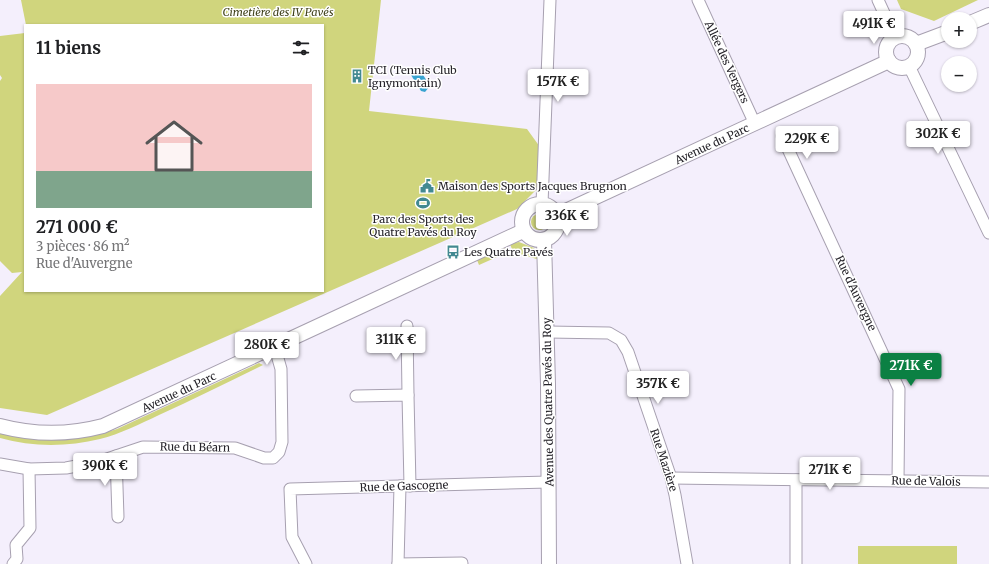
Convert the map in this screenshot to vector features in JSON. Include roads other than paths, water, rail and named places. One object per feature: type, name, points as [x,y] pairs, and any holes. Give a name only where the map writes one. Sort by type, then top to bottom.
[{"type":"street","points":[[542,204],[550,0]]},
{"type":"street","name":"Allée des Vergers","points":[[698,0],[755,124]]},
{"type":"street","points":[[878,0],[895,37]]},
{"type":"street","points":[[977,20],[989,15]]},
{"type":"street","points":[[916,44],[941,35]]},
{"type":"street","points":[[902,36],[910,38],[916,44],[918,52],[915,60],[909,66],[901,67],[889,61],[886,51],[889,44],[895,37],[902,36]]},
{"type":"street","name":"Avenue du Parc","points":[[557,215],[889,61]]},
{"type":"street","points":[[909,66],[989,233]]},
{"type":"street","name":"Rue d'Auvergne","points":[[782,136],[862,306],[899,389],[898,481]]},
{"type":"street","points":[[542,204],[548,206],[557,215],[558,221],[556,232],[544,240],[532,239],[523,231],[521,226],[523,214],[531,206],[542,204]]},
{"type":"street","name":"Avenue du Parc","points":[[0,426],[21,431],[65,433],[103,426],[275,348],[523,231]]},
{"type":"street","name":"Avenue des Quatre Pavés du Roy","points":[[544,240],[548,332],[548,564]]},
{"type":"street","points":[[407,326],[408,395],[405,486],[398,564],[462,563]]},
{"type":"street","name":"Rue Mazière","points":[[548,332],[609,333],[621,340],[628,352],[671,478],[687,564]]},
{"type":"street","name":"Rue du Béarn","points":[[0,464],[28,469],[66,468],[98,462],[143,447],[180,446],[235,448],[264,458],[273,458],[279,452],[282,442],[281,369],[275,348]]},
{"type":"street","points":[[356,396],[408,395]]},
{"type":"street","points":[[116,456],[118,518]]},
{"type":"street","points":[[13,564],[17,559],[16,545],[30,528],[28,469]]},
{"type":"street","name":"Rue de Valois","points":[[671,478],[989,482]]},
{"type":"street","points":[[796,480],[796,564]]},
{"type":"street","name":"Rue de Gascogne","points":[[306,564],[292,537],[290,520],[290,489],[549,482]]},
{"type":"water","points":[[420,70],[430,86],[425,92],[421,91],[411,75]]},
{"type":"place","name":"TCI (Tennis Club Ignymontain)","points":[[357,76]]},
{"type":"place","name":"Maison des Sports Jacques Brugnon","points":[[427,186]]},
{"type":"place","name":"Parc des Sports des Quatre Pavés du Roy","points":[[423,203]]},
{"type":"place","name":"Les Quatre Pavés","points":[[453,252]]},
{"type":"park label","name":"Cimetière des IV Pavés","points":[[278,12]]}]
